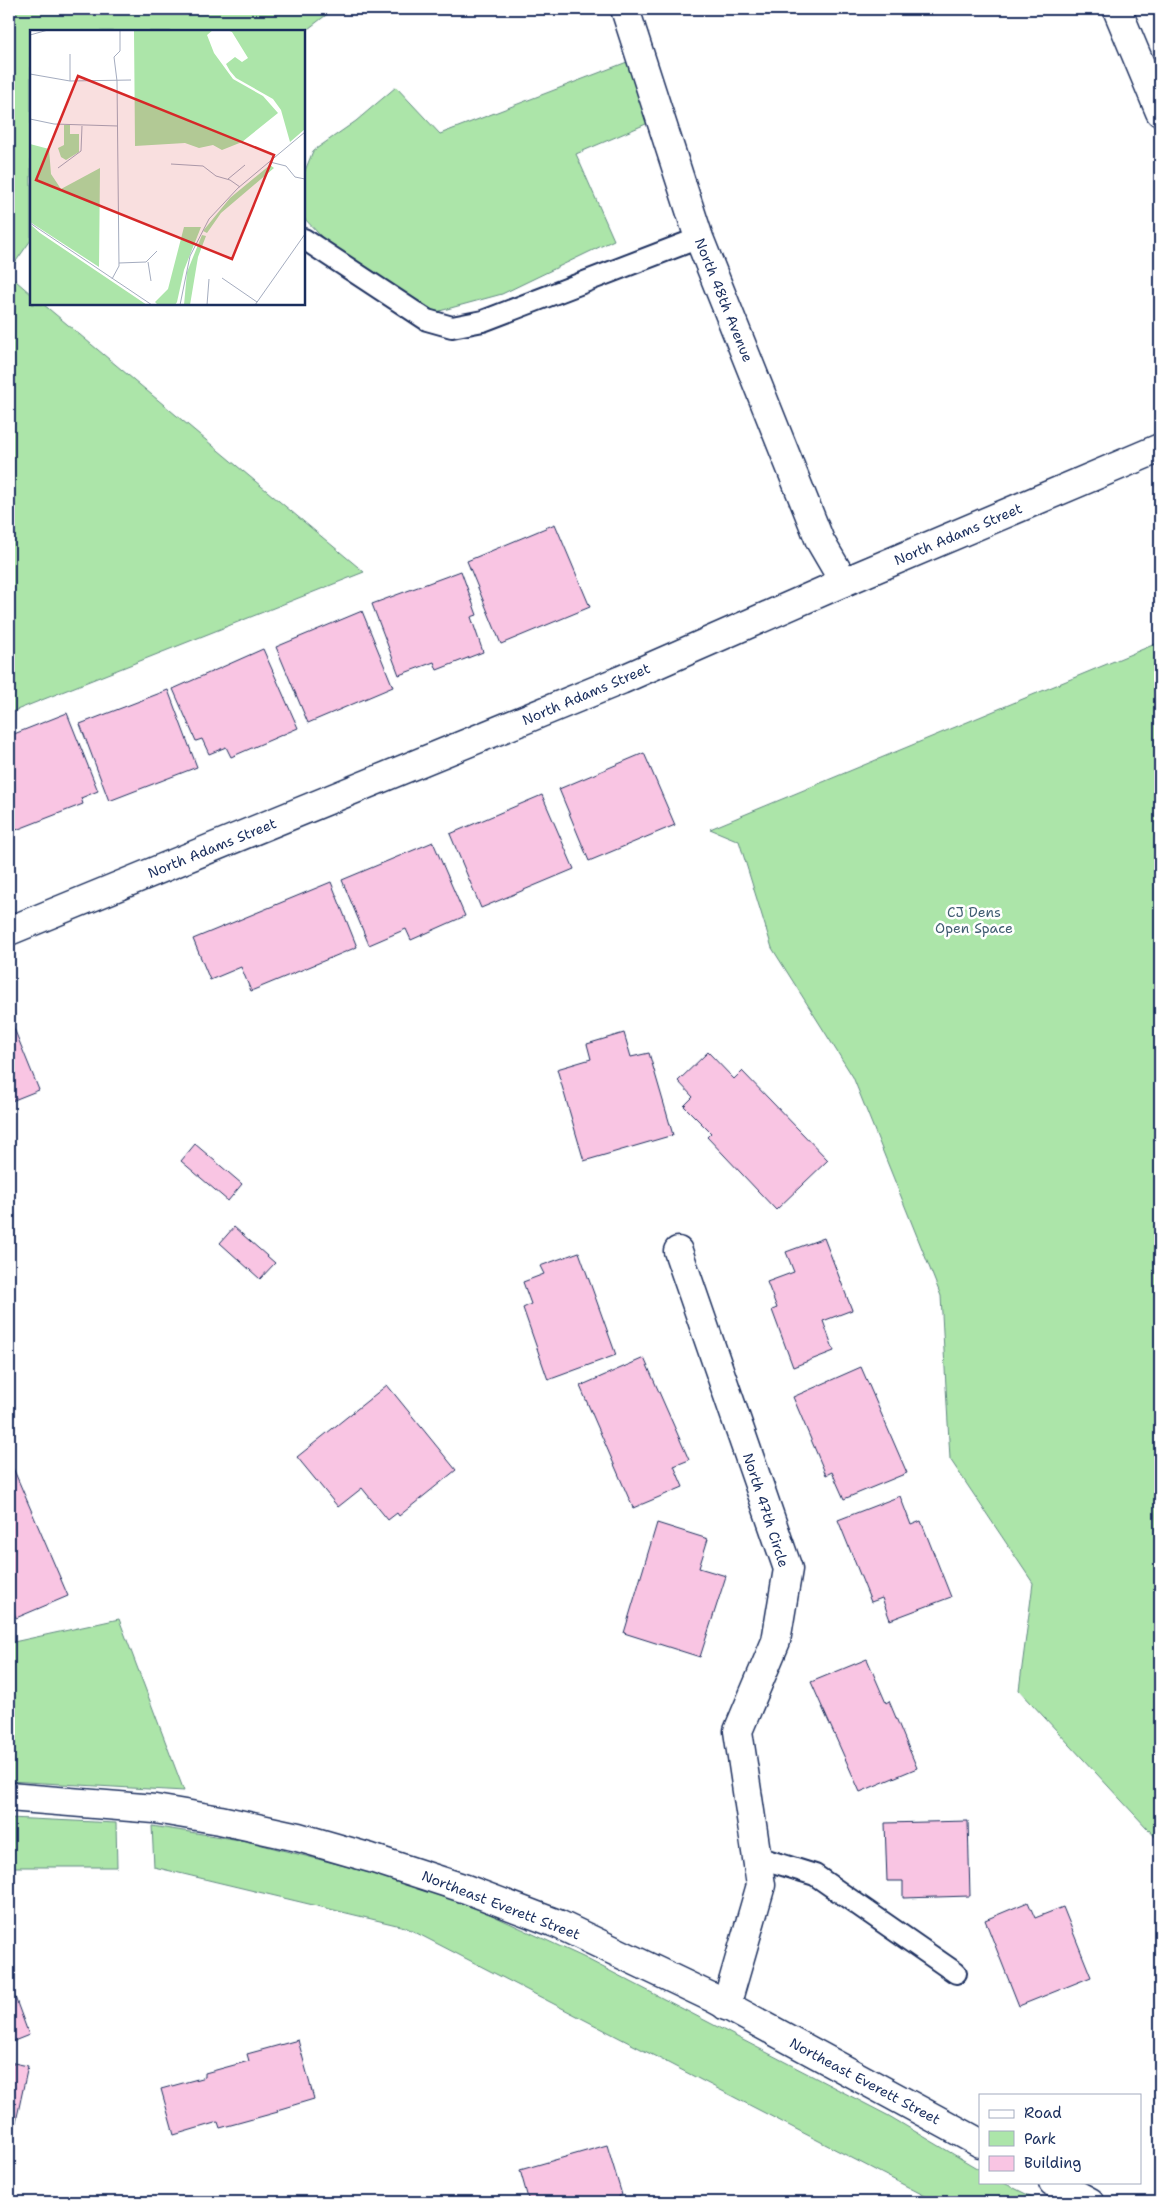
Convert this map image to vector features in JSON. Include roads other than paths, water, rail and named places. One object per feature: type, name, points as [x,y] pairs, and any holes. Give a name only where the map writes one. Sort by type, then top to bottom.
[{"type":"street","name":"North 48th Avenue","points":[[625,9],[699,238],[820,541],[844,582]]},
{"type":"street","points":[[1117,9],[1160,112]]},
{"type":"street","name":"North Adams Street","points":[[9,931],[622,680],[844,582],[1160,448]]},
{"type":"street","name":"North 47th Circle","points":[[678,1251],[788,1570],[776,1642],[738,1731],[761,1885],[726,2006]]},
{"type":"street","name":"Northeast Everett Street","points":[[9,1797],[155,1810],[220,1820],[298,1837],[371,1858],[466,1889],[558,1924],[726,2006],[979,2142]]},
{"type":"street","points":[[1056,2184],[1087,2202]]},
{"type":"lane","points":[[305,240],[427,320],[452,327],[483,321],[699,238]]},
{"type":"lane","points":[[757,1857],[815,1875],[956,1973]]},
{"type":"park label","name":"CJ Dens Open Space","points":[[974,920]]}]
